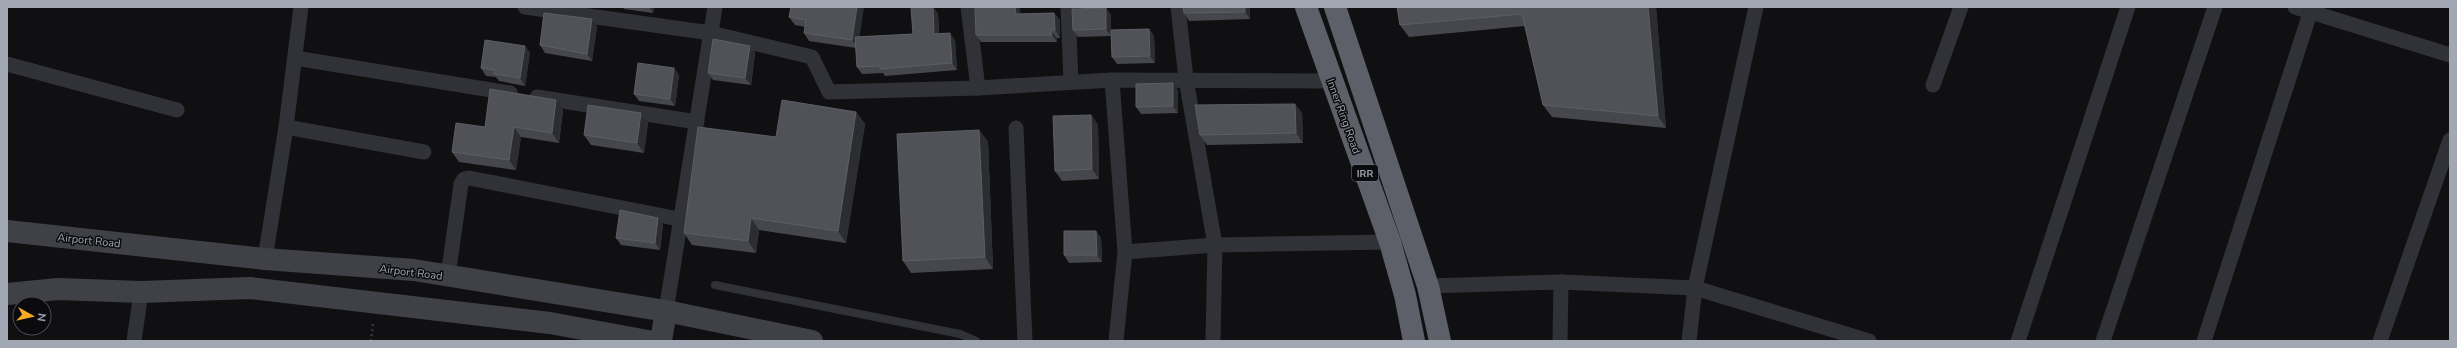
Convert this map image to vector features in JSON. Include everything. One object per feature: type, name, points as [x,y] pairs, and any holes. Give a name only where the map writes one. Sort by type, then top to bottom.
[{"type":"highway","name":"Inner Ring Road","points":[[1306,7],[1390,242],[1405,294],[1414,341]]},
{"type":"highway","name":"IRR","points":[[1335,7],[1428,286],[1440,341]]},
{"type":"main road","name":"Airport Road","points":[[7,231],[265,259],[414,270],[666,311],[812,341]]},
{"type":"main road","points":[[7,294],[58,289],[141,292],[250,288],[550,323],[648,341]]},
{"type":"main road","points":[[661,341],[666,311]]},
{"type":"street","points":[[265,259],[286,127],[301,7]]},
{"type":"street","points":[[525,7],[711,33],[812,57],[829,92],[978,88],[1112,80],[1186,79],[1332,81]]},
{"type":"street","points":[[666,311],[679,219],[697,122],[715,7]]},
{"type":"street","points":[[968,7],[978,88]]},
{"type":"street","points":[[1068,7],[1071,82]]},
{"type":"street","points":[[1178,7],[1186,79],[1214,245],[1213,341]]},
{"type":"street","points":[[1689,341],[1695,288],[1756,7]]},
{"type":"street","points":[[1933,85],[1961,7]]},
{"type":"street","points":[[2018,341],[2128,7]]},
{"type":"street","points":[[2103,341],[2215,7]]},
{"type":"street","points":[[2295,7],[2312,10],[2450,55]]},
{"type":"street","points":[[2204,341],[2312,10]]},
{"type":"street","points":[[295,58],[697,122]]},
{"type":"street","points":[[7,64],[176,110]]},
{"type":"street","points":[[1112,80],[1125,252],[1116,341]]},
{"type":"street","points":[[286,127],[424,152]]},
{"type":"street","points":[[1016,128],[1025,341]]},
{"type":"street","points":[[2380,341],[2450,140]]},
{"type":"street","points":[[448,276],[461,184],[464,179],[469,178],[679,219]]},
{"type":"street","points":[[1125,252],[1214,245],[1390,242]]},
{"type":"street","points":[[1428,286],[1561,282],[1695,288],[1868,341]]},
{"type":"street","points":[[1560,341],[1561,282]]},
{"type":"street","points":[[134,341],[141,292]]},
{"type":"lane","points":[[715,285],[960,334],[976,341]]},
{"type":"building","points":[[791,7],[857,7],[852,40],[804,33],[806,20],[789,17]]},
{"type":"building","points":[[933,7],[934,34],[950,33],[952,63],[880,69],[880,66],[857,67],[855,37],[913,34],[911,8]]},
{"type":"building","points":[[975,7],[1015,7],[1016,14],[1054,13],[1055,30],[1051,30],[1052,35],[976,35]]},
{"type":"building","points":[[1183,7],[1245,7],[1245,12],[1184,13]]},
{"type":"building","points":[[1397,7],[1648,7],[1658,116],[1543,105],[1522,14],[1400,25]]},
{"type":"building","points":[[1106,8],[1106,29],[1073,30],[1072,9]]},
{"type":"building","points":[[544,13],[592,19],[587,54],[540,45]]},
{"type":"building","points":[[1149,29],[1150,56],[1112,57],[1111,30]]},
{"type":"building","points":[[713,39],[750,46],[745,78],[708,73]]},
{"type":"building","points":[[485,40],[525,46],[520,78],[494,74],[495,70],[481,68]]},
{"type":"building","points":[[638,63],[674,68],[670,99],[634,94]]},
{"type":"building","points":[[1173,83],[1173,106],[1136,107],[1136,84]]},
{"type":"building","points":[[490,89],[556,100],[552,133],[514,127],[509,160],[452,152],[456,123],[485,127]]},
{"type":"building","points":[[782,100],[856,112],[838,231],[751,218],[748,241],[684,233],[698,127],[776,137]]},
{"type":"building","points":[[1295,104],[1296,133],[1200,135],[1195,105]]},
{"type":"building","points":[[588,105],[641,113],[637,143],[584,135]]},
{"type":"building","points":[[1091,115],[1092,169],[1055,171],[1053,116]]},
{"type":"building","points":[[979,130],[985,257],[903,261],[897,134]]},
{"type":"building","points":[[620,210],[658,218],[655,243],[616,238]]},
{"type":"building","points":[[1064,231],[1096,231],[1097,255],[1064,255]]}]
